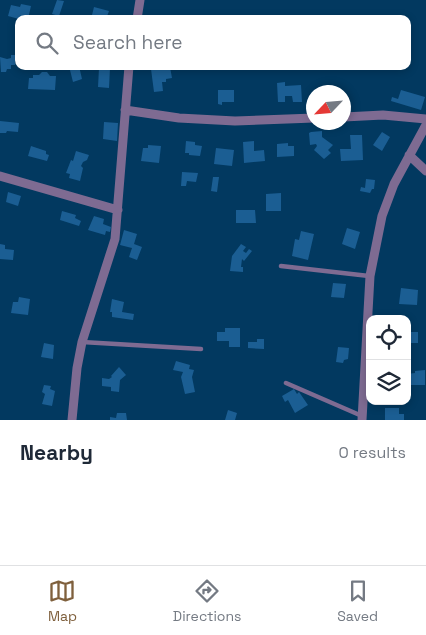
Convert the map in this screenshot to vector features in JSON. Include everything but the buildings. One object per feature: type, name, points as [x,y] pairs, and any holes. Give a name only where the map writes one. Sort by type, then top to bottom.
[{"type":"street","points":[[137,15],[138,1]]},
{"type":"street","points":[[72,420],[77,368],[82,342],[115,239],[129,70]]},
{"type":"street","points":[[125,110],[178,118],[235,121],[306,118]]},
{"type":"street","points":[[351,116],[383,115],[426,119]]},
{"type":"street","points":[[362,418],[370,276],[382,216],[394,184],[426,125]]},
{"type":"street","points":[[409,154],[426,171]]},
{"type":"street","points":[[0,176],[118,210]]},
{"type":"lane","points":[[281,266],[370,276]]},
{"type":"lane","points":[[82,342],[201,349]]},
{"type":"lane","points":[[286,383],[362,418]]}]
